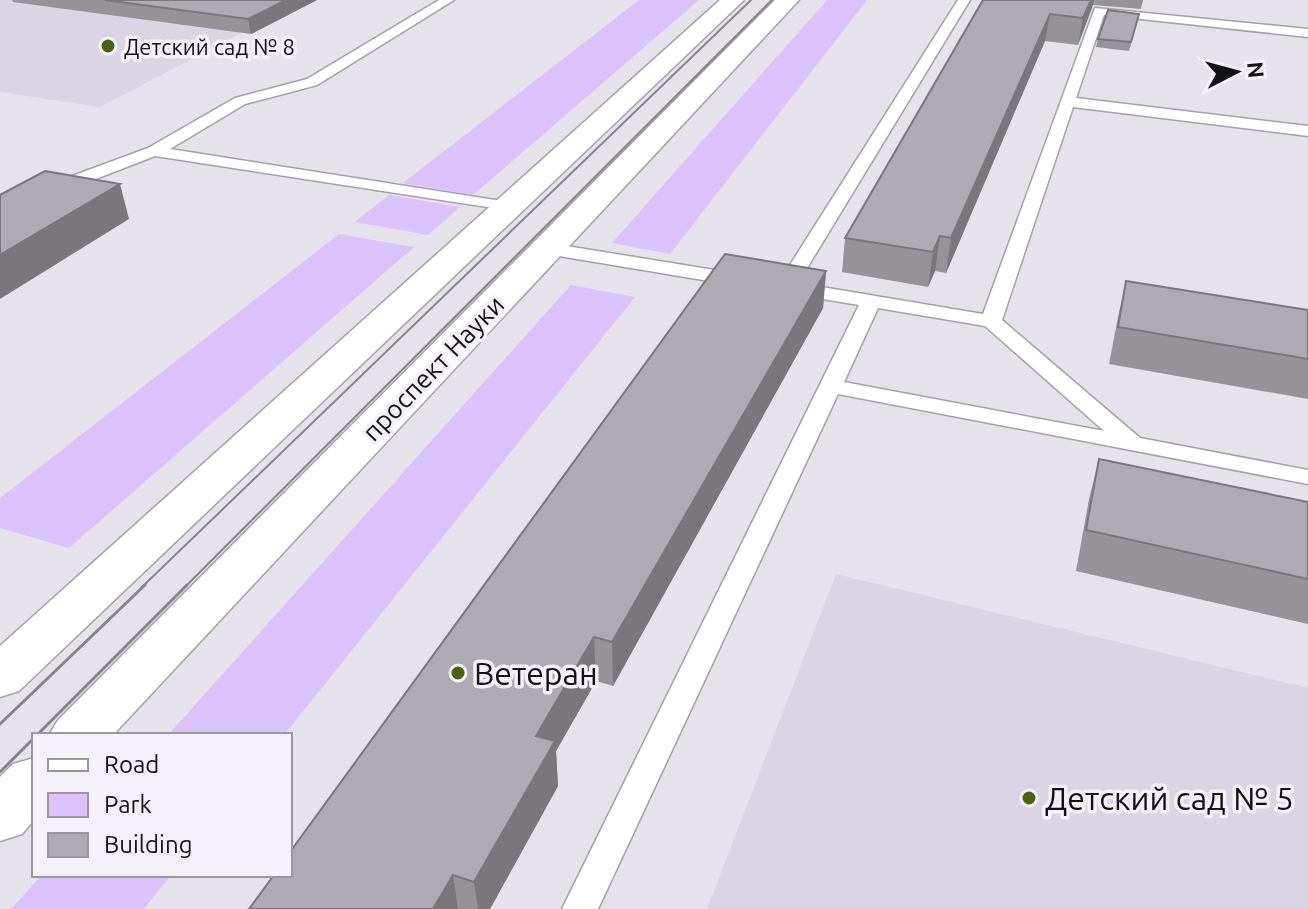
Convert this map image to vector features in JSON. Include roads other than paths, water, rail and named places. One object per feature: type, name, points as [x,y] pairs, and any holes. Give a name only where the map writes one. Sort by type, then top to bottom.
[{"type":"main road","points":[[0,677],[733,0]]},
{"type":"main road","name":"проспект Науки","points":[[80,733],[788,0]]},
{"type":"main road","points":[[0,816],[32,783]]},
{"type":"lane","points":[[1,217],[51,190],[154,151],[240,101],[312,82],[448,0]]},
{"type":"lane","points":[[771,285],[964,0]]},
{"type":"lane","points":[[991,321],[1099,11],[1308,33]]},
{"type":"lane","points":[[1069,102],[1308,131]]},
{"type":"lane","points":[[154,151],[508,207]]},
{"type":"lane","points":[[548,249],[991,321],[1131,442]]},
{"type":"lane","points":[[580,909],[871,301]]},
{"type":"lane","points":[[832,386],[1308,477]]},
{"type":"tram line","points":[[142,587],[751,0]]},
{"type":"tram line","points":[[39,733],[772,0]]},
{"type":"tram line","points":[[0,724],[145,585]]},
{"type":"tram line","points":[[0,772],[32,740]]},
{"type":"place","name":"Детский сад № 8","points":[[108,46]]},
{"type":"place","name":"Ветеран","points":[[458,673]]},
{"type":"place","name":"Детский сад № 5","points":[[1029,798]]}]
